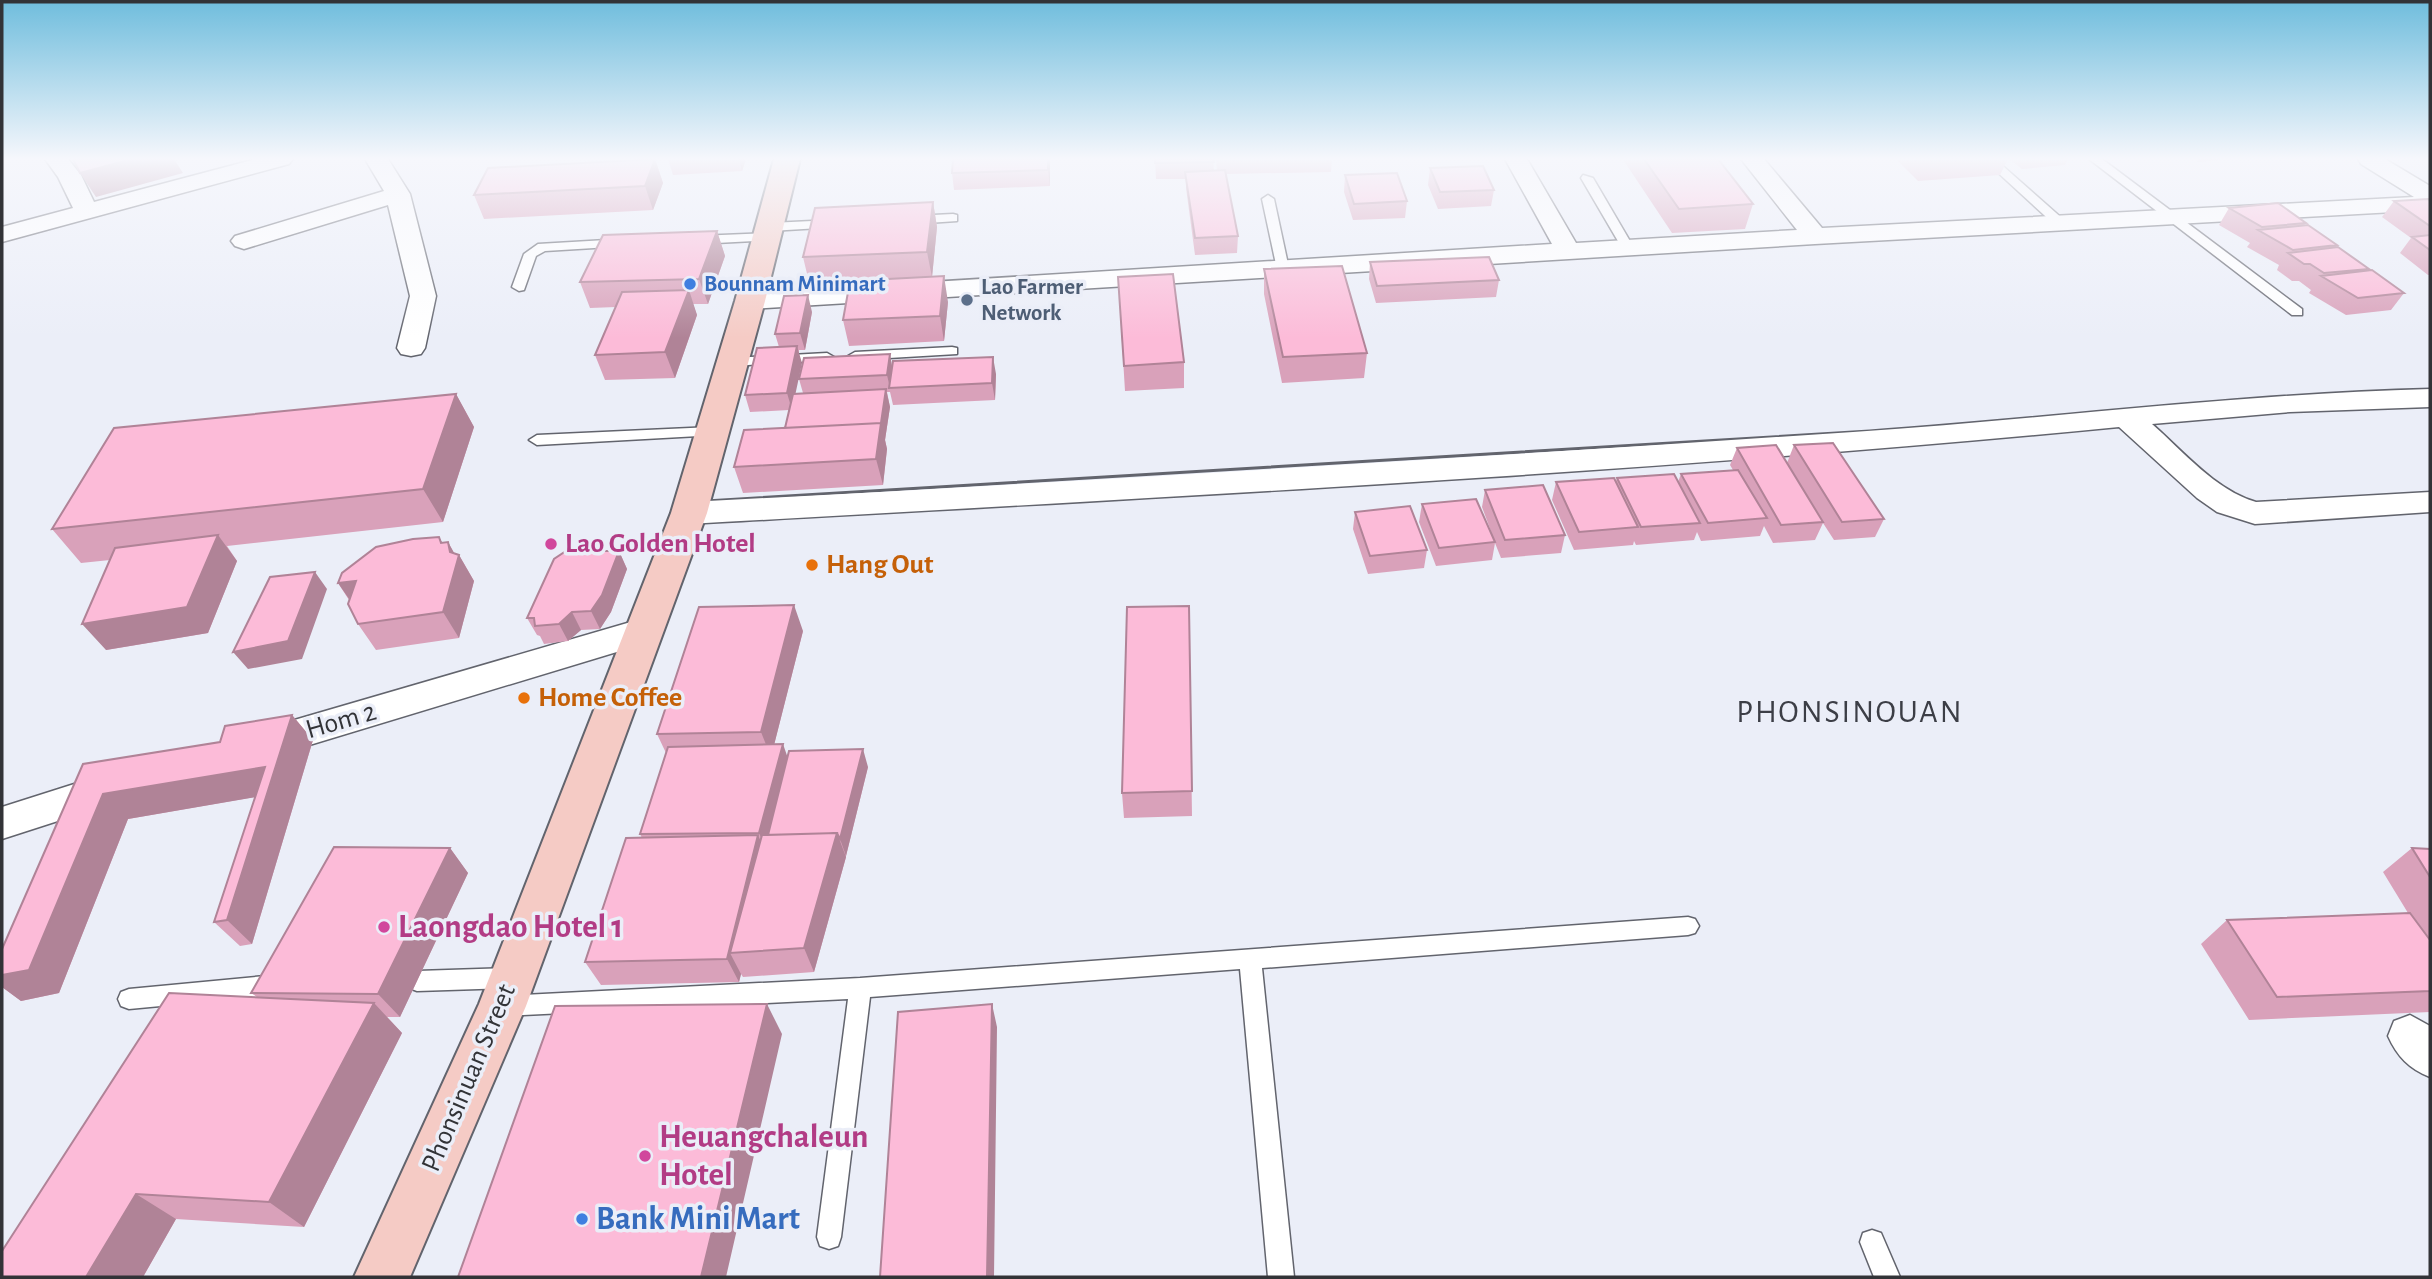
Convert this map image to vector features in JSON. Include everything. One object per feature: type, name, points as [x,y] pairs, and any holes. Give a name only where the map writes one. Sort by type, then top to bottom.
[{"type":"street","points":[[2,235],[62,219]]},
{"type":"street","points":[[244,241],[317,219]]},
{"type":"street","points":[[404,219],[423,296],[411,348]]},
{"type":"street","name":"Phonsinuan Street","points":[[382,1277],[507,992],[641,632],[689,513],[772,219]]},
{"type":"street","points":[[1550,219],[1569,253]]},
{"type":"street","points":[[1801,219],[1815,236]]},
{"type":"street","points":[[750,301],[2141,219]]},
{"type":"street","points":[[689,513],[1222,485],[1878,439],[2348,398],[2430,398]]},
{"type":"street","points":[[2125,416],[2208,491],[2228,505],[2255,513],[2430,502]]},
{"type":"street","name":"Hom 2","points":[[228,754],[641,632]]},
{"type":"street","points":[[2,823],[89,805],[148,777]]},
{"type":"lane","points":[[901,220],[935,219]]},
{"type":"lane","points":[[1272,219],[1283,269]]},
{"type":"lane","points":[[1611,219],[1628,248]]},
{"type":"lane","points":[[2055,219],[2060,223]]},
{"type":"lane","points":[[2175,219],[2297,312]]},
{"type":"lane","points":[[686,240],[848,223]]},
{"type":"lane","points":[[519,287],[530,254],[542,247],[632,242]]},
{"type":"lane","points":[[732,362],[952,351]]},
{"type":"lane","points":[[537,440],[712,432]]},
{"type":"lane","points":[[417,981],[507,992],[860,988],[1688,926]]},
{"type":"lane","points":[[1250,959],[1281,1277]]},
{"type":"lane","points":[[129,999],[294,984]]},
{"type":"lane","points":[[829,1237],[860,988]]},
{"type":"lane","points":[[1872,1242],[1887,1277]]},
{"type":"building","points":[[812,219],[931,219],[927,252],[803,257]]},
{"type":"building","points":[[1192,219],[1235,219],[1238,236],[1195,238]]},
{"type":"building","points":[[2248,219],[2300,219],[2306,223],[2262,227]]},
{"type":"building","points":[[2419,219],[2430,219],[2430,226]]},
{"type":"building","points":[[2308,225],[2337,245],[2293,250],[2258,230]]},
{"type":"building","points":[[717,231],[699,279],[580,282],[603,235]]},
{"type":"building","points":[[2430,235],[2430,250],[2412,237]]},
{"type":"building","points":[[2338,247],[2369,269],[2324,273],[2288,253]]},
{"type":"building","points":[[1489,257],[1499,280],[1377,286],[1370,262]]},
{"type":"building","points":[[1342,266],[1367,353],[1283,357],[1264,269]]},
{"type":"building","points":[[2372,270],[2404,293],[2358,298],[2321,276]]},
{"type":"building","points":[[1173,274],[1184,362],[1124,366],[1118,277]]},
{"type":"building","points":[[944,276],[940,316],[843,320],[850,281]]},
{"type":"building","points":[[689,290],[665,352],[595,355],[622,292]]},
{"type":"building","points":[[808,295],[800,333],[775,334],[784,296]]},
{"type":"building","points":[[797,346],[787,393],[745,395],[757,348]]},
{"type":"building","points":[[890,354],[887,375],[799,379],[804,358]]},
{"type":"building","points":[[993,357],[992,383],[889,388],[893,361]]},
{"type":"building","points":[[886,389],[881,423],[785,428],[793,394]]},
{"type":"building","points":[[456,394],[423,489],[52,529],[114,428]]},
{"type":"building","points":[[881,423],[876,459],[734,467],[744,430]]},
{"type":"building","points":[[1833,443],[1884,519],[1842,522],[1794,445]]},
{"type":"building","points":[[1776,445],[1823,522],[1781,525],[1737,448]]},
{"type":"building","points":[[1738,470],[1767,518],[1708,523],[1681,474]]},
{"type":"building","points":[[1674,474],[1700,523],[1641,527],[1617,478]]},
{"type":"building","points":[[1614,478],[1638,527],[1579,532],[1556,482]]},
{"type":"building","points":[[1543,485],[1565,535],[1505,540],[1485,490]]},
{"type":"building","points":[[1476,499],[1495,542],[1439,548],[1422,504]]},
{"type":"building","points":[[1410,506],[1427,550],[1370,556],[1355,512]]},
{"type":"building","points":[[218,535],[187,607],[82,624],[115,548]]},
{"type":"building","points":[[439,537],[441,543],[448,542],[450,552],[459,555],[443,612],[358,624],[348,604],[356,581],[338,583],[342,573],[376,547],[413,539]]},
{"type":"building","points":[[566,551],[619,551],[602,595],[591,611],[572,612],[559,624],[535,626],[534,618],[527,618],[554,559]]},
{"type":"building","points":[[315,572],[288,641],[233,652],[270,577]]},
{"type":"building","points":[[794,605],[761,732],[657,734],[699,607]]},
{"type":"building","points":[[1189,606],[1192,791],[1122,793],[1127,607]]},
{"type":"building","points":[[292,715],[227,920],[214,922],[265,767],[103,794],[29,970],[2,975],[2,949],[83,764],[220,742],[225,726]]},
{"type":"building","points":[[783,744],[759,833],[640,834],[668,747]]},
{"type":"building","points":[[863,749],[840,839],[837,833],[768,835],[789,751]]},
{"type":"building","points":[[837,833],[804,948],[730,953],[762,835]]},
{"type":"building","points":[[758,835],[727,959],[585,962],[626,838]]},
{"type":"building","points":[[334,847],[450,848],[378,994],[251,993]]},
{"type":"building","points":[[2412,848],[2430,849],[2430,877]]},
{"type":"building","points":[[2410,913],[2430,940],[2430,991],[2277,997],[2227,920]]},
{"type":"building","points":[[169,993],[374,1003],[269,1202],[136,1194],[86,1277],[2,1277],[2,1251]]},
{"type":"building","name":"Heuangchaleun Hotel","points":[[767,1004],[701,1277],[458,1277],[555,1006]]},
{"type":"building","points":[[992,1004],[987,1277],[880,1277],[898,1012]]},
{"type":"place","name":"Bounnam Minimart","points":[[690,284]]},
{"type":"place","name":"Lao Farmer Network","points":[[967,300]]},
{"type":"place","name":"Lao Golden Hotel","points":[[551,544]]},
{"type":"place","name":"Hang Out","points":[[812,565]]},
{"type":"place","name":"Home Coffee","points":[[524,698]]},
{"type":"place","name":"Laongdao Hotel 1","points":[[384,927]]},
{"type":"place","name":"Heuangchaleun Hotel","points":[[645,1156]]},
{"type":"place","name":"Bank Mini Mart","points":[[582,1219]]},
{"type":"district","name":"PHONSINOUAN","points":[[1850,712]]}]
